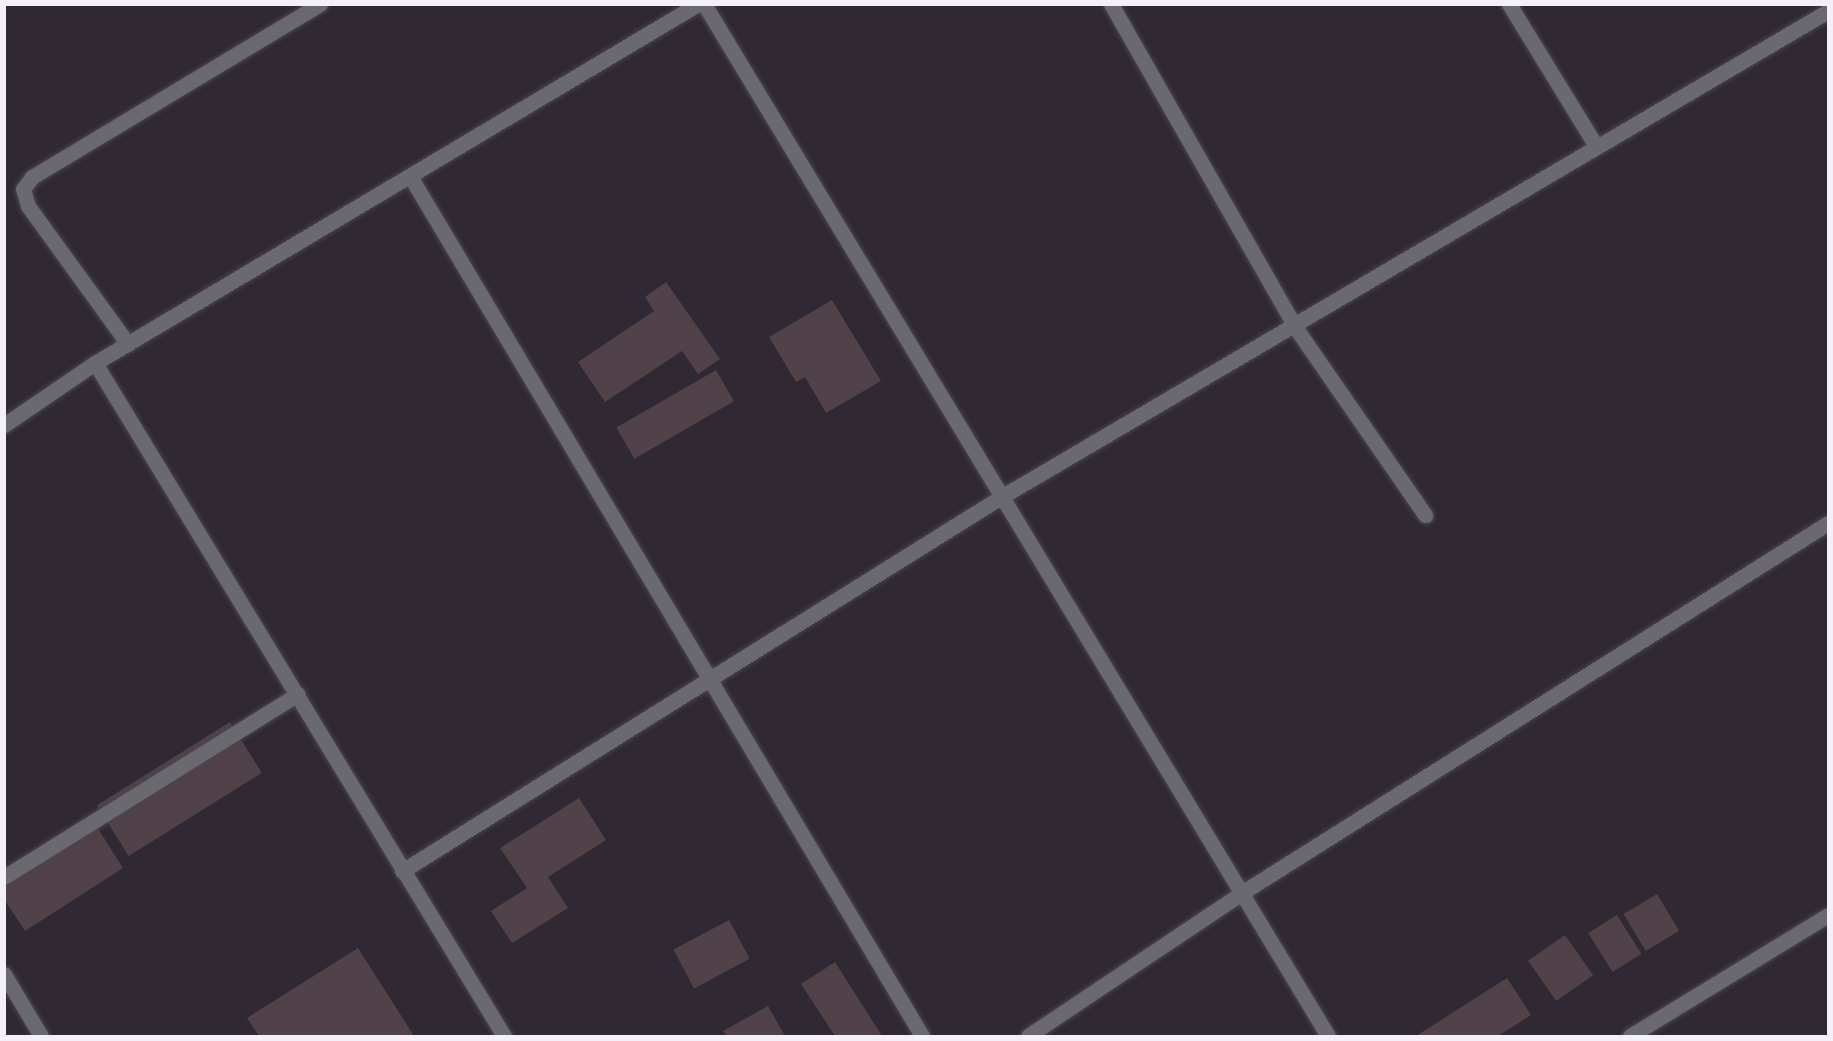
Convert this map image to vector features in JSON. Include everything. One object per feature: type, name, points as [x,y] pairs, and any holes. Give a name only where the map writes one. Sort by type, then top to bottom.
[{"type":"street","points":[[128,344],[28,206],[24,189],[32,177],[320,4]]},
{"type":"street","points":[[4,425],[95,363],[698,4]]},
{"type":"street","points":[[704,4],[1328,1036]]},
{"type":"street","points":[[1111,4],[1295,327],[1425,515]]},
{"type":"street","points":[[1509,4],[1596,146]]},
{"type":"street","points":[[402,871],[1001,497],[1295,327],[1596,146],[1828,11]]},
{"type":"street","points":[[410,176],[706,680],[922,1036]]},
{"type":"street","points":[[95,363],[504,1036]]},
{"type":"street","points":[[1028,1036],[1243,892],[1828,523]]},
{"type":"street","points":[[4,877],[298,694]]},
{"type":"street","points":[[1630,1036],[1828,915]]},
{"type":"street","points":[[4,974],[41,1036]]},
{"type":"building","points":[[666,282],[720,359],[698,374],[682,351],[605,402],[578,362],[654,311],[645,297]]},
{"type":"building","points":[[832,300],[881,381],[826,413],[805,377],[796,382],[769,337]]},
{"type":"building","points":[[716,370],[734,401],[634,459],[616,428]]},
{"type":"building","points":[[230,722],[262,773],[129,856],[97,805]]},
{"type":"building","points":[[579,798],[606,840],[548,877],[568,908],[512,943],[491,911],[527,888],[500,848]]},
{"type":"building","points":[[95,824],[123,868],[25,931],[4,899],[4,881]]},
{"type":"building","points":[[1657,894],[1679,931],[1646,951],[1624,914]]},
{"type":"building","points":[[1617,915],[1641,954],[1613,972],[1588,933]]},
{"type":"building","points":[[729,920],[750,959],[694,988],[673,950]]},
{"type":"building","points":[[1565,935],[1593,975],[1556,1001],[1528,961]]},
{"type":"building","points":[[358,948],[414,1036],[259,1036],[247,1018]]},
{"type":"building","points":[[835,962],[882,1036],[835,1036],[801,984]]},
{"type":"building","points":[[1507,978],[1531,1015],[1498,1036],[1416,1036]]},
{"type":"building","points":[[768,1006],[785,1036],[727,1036],[723,1031]]}]
